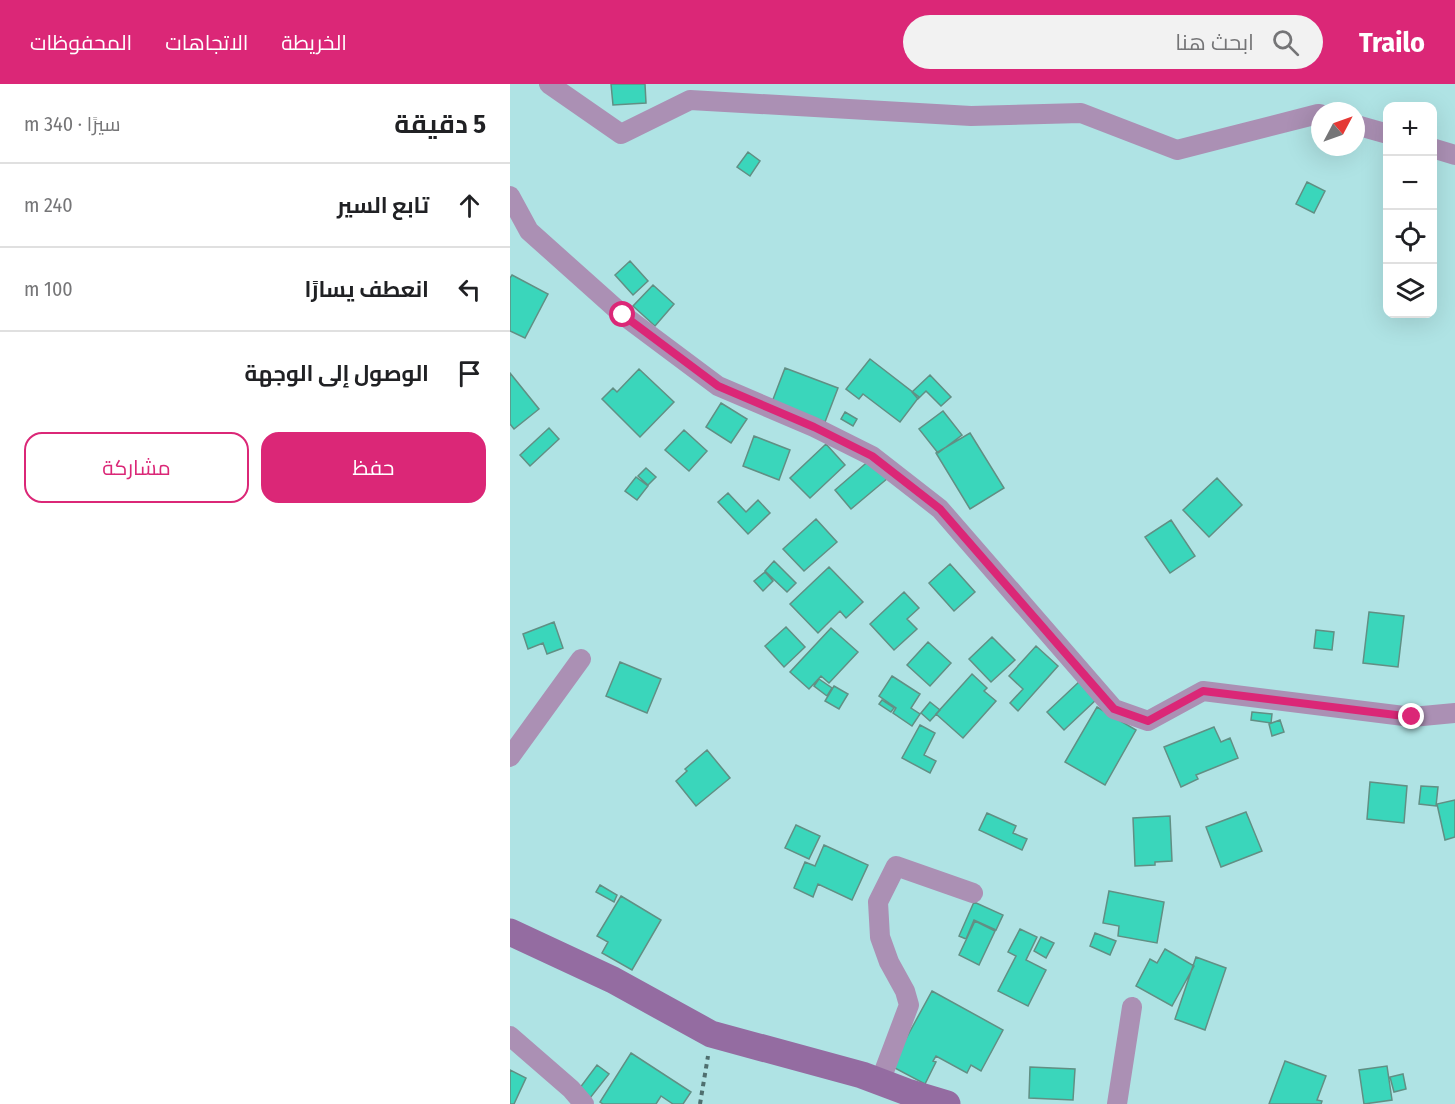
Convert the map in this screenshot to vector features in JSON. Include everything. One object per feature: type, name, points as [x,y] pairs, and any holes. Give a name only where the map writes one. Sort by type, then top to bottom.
[{"type":"main road","points":[[510,932],[613,980],[711,1034],[862,1075],[947,1104]]},
{"type":"street","points":[[549,84],[621,134],[690,100],[971,116],[1081,113],[1177,150],[1311,116]]},
{"type":"street","points":[[1365,128],[1383,133]]},
{"type":"street","points":[[1437,150],[1455,155]]},
{"type":"street","points":[[510,196],[529,231],[623,315],[718,386],[814,427],[872,456],[940,509],[1114,709],[1148,721],[1203,691],[1412,717],[1455,713]]},
{"type":"street","points":[[510,757],[581,659]]},
{"type":"street","points":[[880,1082],[909,1005],[905,991],[889,962],[880,937],[878,902],[896,866],[973,893]]},
{"type":"street","points":[[1117,1104],[1132,1007]]},
{"type":"street","points":[[510,1036],[571,1089],[584,1104]]},
{"type":"path","points":[[700,1104],[711,1034]]},
{"type":"building","points":[[611,84],[645,84],[646,103],[613,105]]},
{"type":"building","points":[[748,152],[760,161],[750,176],[737,167]]},
{"type":"building","points":[[1307,182],[1325,191],[1314,213],[1296,204]]},
{"type":"building","points":[[630,261],[648,281],[633,295],[615,275]]},
{"type":"building","points":[[512,275],[548,294],[525,338],[510,331],[510,278]]},
{"type":"building","points":[[653,285],[674,304],[655,326],[633,306]]},
{"type":"building","points":[[870,359],[919,397],[900,422],[863,394],[859,399],[846,389]]},
{"type":"building","points":[[785,368],[838,388],[825,422],[772,402]]},
{"type":"building","points":[[639,369],[674,402],[640,437],[602,399],[613,388],[617,392]]},
{"type":"building","points":[[510,373],[539,409],[514,429],[510,424]]},
{"type":"building","points":[[930,375],[951,397],[941,406],[926,391],[918,399],[912,392]]},
{"type":"building","points":[[721,403],[747,419],[731,443],[706,427]]},
{"type":"building","points":[[943,411],[962,435],[938,453],[919,429]]},
{"type":"building","points":[[845,412],[857,419],[853,426],[841,419]]},
{"type":"building","points":[[549,428],[559,439],[530,466],[520,455]]},
{"type":"building","points":[[684,430],[707,451],[689,471],[665,450]]},
{"type":"building","points":[[970,433],[1004,488],[970,509],[936,453]]},
{"type":"building","points":[[754,436],[790,450],[779,480],[743,466]]},
{"type":"building","points":[[826,444],[845,465],[810,498],[790,478]]},
{"type":"building","points":[[872,458],[888,478],[851,509],[835,490]]},
{"type":"building","points":[[646,468],[656,477],[648,485],[638,476]]},
{"type":"building","points":[[636,477],[648,486],[637,500],[625,491]]},
{"type":"building","points":[[1217,478],[1242,505],[1209,537],[1183,510]]},
{"type":"building","points":[[728,493],[746,512],[758,500],[770,513],[748,534],[718,502]]},
{"type":"building","points":[[816,519],[837,542],[804,571],[783,549]]},
{"type":"building","points":[[1171,520],[1195,556],[1170,573],[1145,537]]},
{"type":"building","points":[[774,561],[796,583],[787,592],[765,571]]},
{"type":"building","points":[[950,564],[975,592],[954,611],[929,583]]},
{"type":"building","points":[[829,567],[863,602],[846,618],[840,611],[818,633],[790,604]]},
{"type":"building","points":[[765,572],[773,581],[763,591],[754,581]]},
{"type":"building","points":[[904,592],[919,608],[907,619],[917,629],[894,650],[870,624]]},
{"type":"building","points":[[1369,612],[1404,616],[1398,667],[1363,663]]},
{"type":"building","points":[[554,622],[563,648],[547,654],[543,643],[528,649],[523,634]]},
{"type":"building","points":[[786,627],[805,647],[784,667],[765,646]]},
{"type":"building","points":[[831,628],[858,652],[829,683],[821,676],[809,689],[790,672]]},
{"type":"building","points":[[1316,630],[1334,632],[1332,650],[1314,648]]},
{"type":"building","points":[[992,637],[1015,660],[991,682],[969,659]]},
{"type":"building","points":[[928,642],[951,663],[930,686],[907,665]]},
{"type":"building","points":[[1036,646],[1058,666],[1018,711],[1010,703],[1023,689],[1009,676]]},
{"type":"building","points":[[620,662],[661,679],[647,713],[606,696]]},
{"type":"building","points":[[972,674],[987,688],[984,691],[996,701],[963,738],[936,714]]},
{"type":"building","points":[[892,676],[920,694],[911,708],[920,714],[912,726],[893,713],[896,708],[879,696]]},
{"type":"building","points":[[819,679],[832,688],[827,696],[814,686]]},
{"type":"building","points":[[1081,680],[1098,698],[1064,730],[1047,712]]},
{"type":"building","points":[[834,686],[848,694],[839,709],[825,701]]},
{"type":"building","points":[[882,700],[894,708],[891,712],[879,704]]},
{"type":"building","points":[[930,702],[940,710],[930,721],[921,713]]},
{"type":"building","points":[[1097,707],[1136,730],[1105,785],[1065,762]]},
{"type":"building","points":[[1252,712],[1272,714],[1271,723],[1251,720]]},
{"type":"building","points":[[1280,720],[1284,732],[1272,736],[1269,724]]},
{"type":"building","points":[[920,725],[935,733],[924,755],[936,761],[930,773],[902,758]]},
{"type":"building","points":[[1214,727],[1221,742],[1230,738],[1238,758],[1196,775],[1198,779],[1181,787],[1164,747]]},
{"type":"building","points":[[707,750],[730,778],[696,806],[676,781],[687,771],[685,769]]},
{"type":"building","points":[[1370,782],[1407,786],[1404,823],[1367,819]]},
{"type":"building","points":[[1421,786],[1438,787],[1436,806],[1419,804]]},
{"type":"building","points":[[1455,800],[1455,837],[1445,840],[1437,804]]},
{"type":"building","points":[[1246,812],[1262,851],[1221,867],[1206,827]]},
{"type":"building","points":[[987,813],[1016,826],[1013,833],[1027,839],[1022,850],[979,830]]},
{"type":"building","points":[[1170,816],[1172,861],[1135,866],[1133,818]]},
{"type":"building","points":[[796,825],[820,836],[809,859],[785,848]]},
{"type":"building","points":[[824,845],[868,865],[852,900],[818,884],[813,897],[794,888],[805,862],[815,866]]},
{"type":"building","points":[[600,885],[617,895],[614,902],[596,892]]},
{"type":"building","points":[[1109,891],[1164,902],[1157,943],[1118,936],[1119,926],[1103,923]]},
{"type":"building","points":[[621,896],[661,920],[632,970],[602,953],[608,942],[597,936]]},
{"type":"building","points":[[974,902],[1003,915],[996,930],[974,920],[966,939],[959,936]]},
{"type":"building","points":[[975,921],[995,931],[979,965],[959,955]]},
{"type":"building","points":[[1020,929],[1037,937],[1026,960],[1046,970],[1028,1006],[998,991],[1016,956],[1008,952]]},
{"type":"building","points":[[1095,933],[1116,941],[1110,955],[1090,946]]},
{"type":"building","points":[[1041,937],[1054,943],[1046,958],[1034,951]]},
{"type":"building","points":[[1165,949],[1194,966],[1172,1006],[1136,986],[1150,959],[1157,963]]},
{"type":"building","points":[[1196,957],[1226,968],[1205,1030],[1175,1019]]},
{"type":"building","points":[[932,991],[1003,1030],[981,1071],[971,1065],[967,1073],[936,1056],[933,1061],[936,1062],[925,1084],[891,1066]]},
{"type":"building","points":[[631,1053],[691,1092],[683,1104],[673,1104],[661,1096],[656,1104],[603,1104],[600,1102]]},
{"type":"building","points":[[1285,1061],[1326,1076],[1317,1100],[1322,1101],[1321,1104],[1269,1104]]},
{"type":"building","points":[[597,1065],[609,1074],[590,1098],[579,1089]]},
{"type":"building","points":[[1387,1066],[1392,1100],[1364,1104],[1359,1070]]},
{"type":"building","points":[[1030,1067],[1075,1069],[1073,1100],[1029,1098]]},
{"type":"building","points":[[510,1070],[526,1078],[514,1104],[510,1104]]},
{"type":"building","points":[[1403,1074],[1406,1089],[1394,1092],[1390,1077]]},
{"type":"route","points":[[623,315],[718,386],[814,427],[872,456],[940,509],[1114,709],[1148,721],[1203,691],[1412,717]]}]
